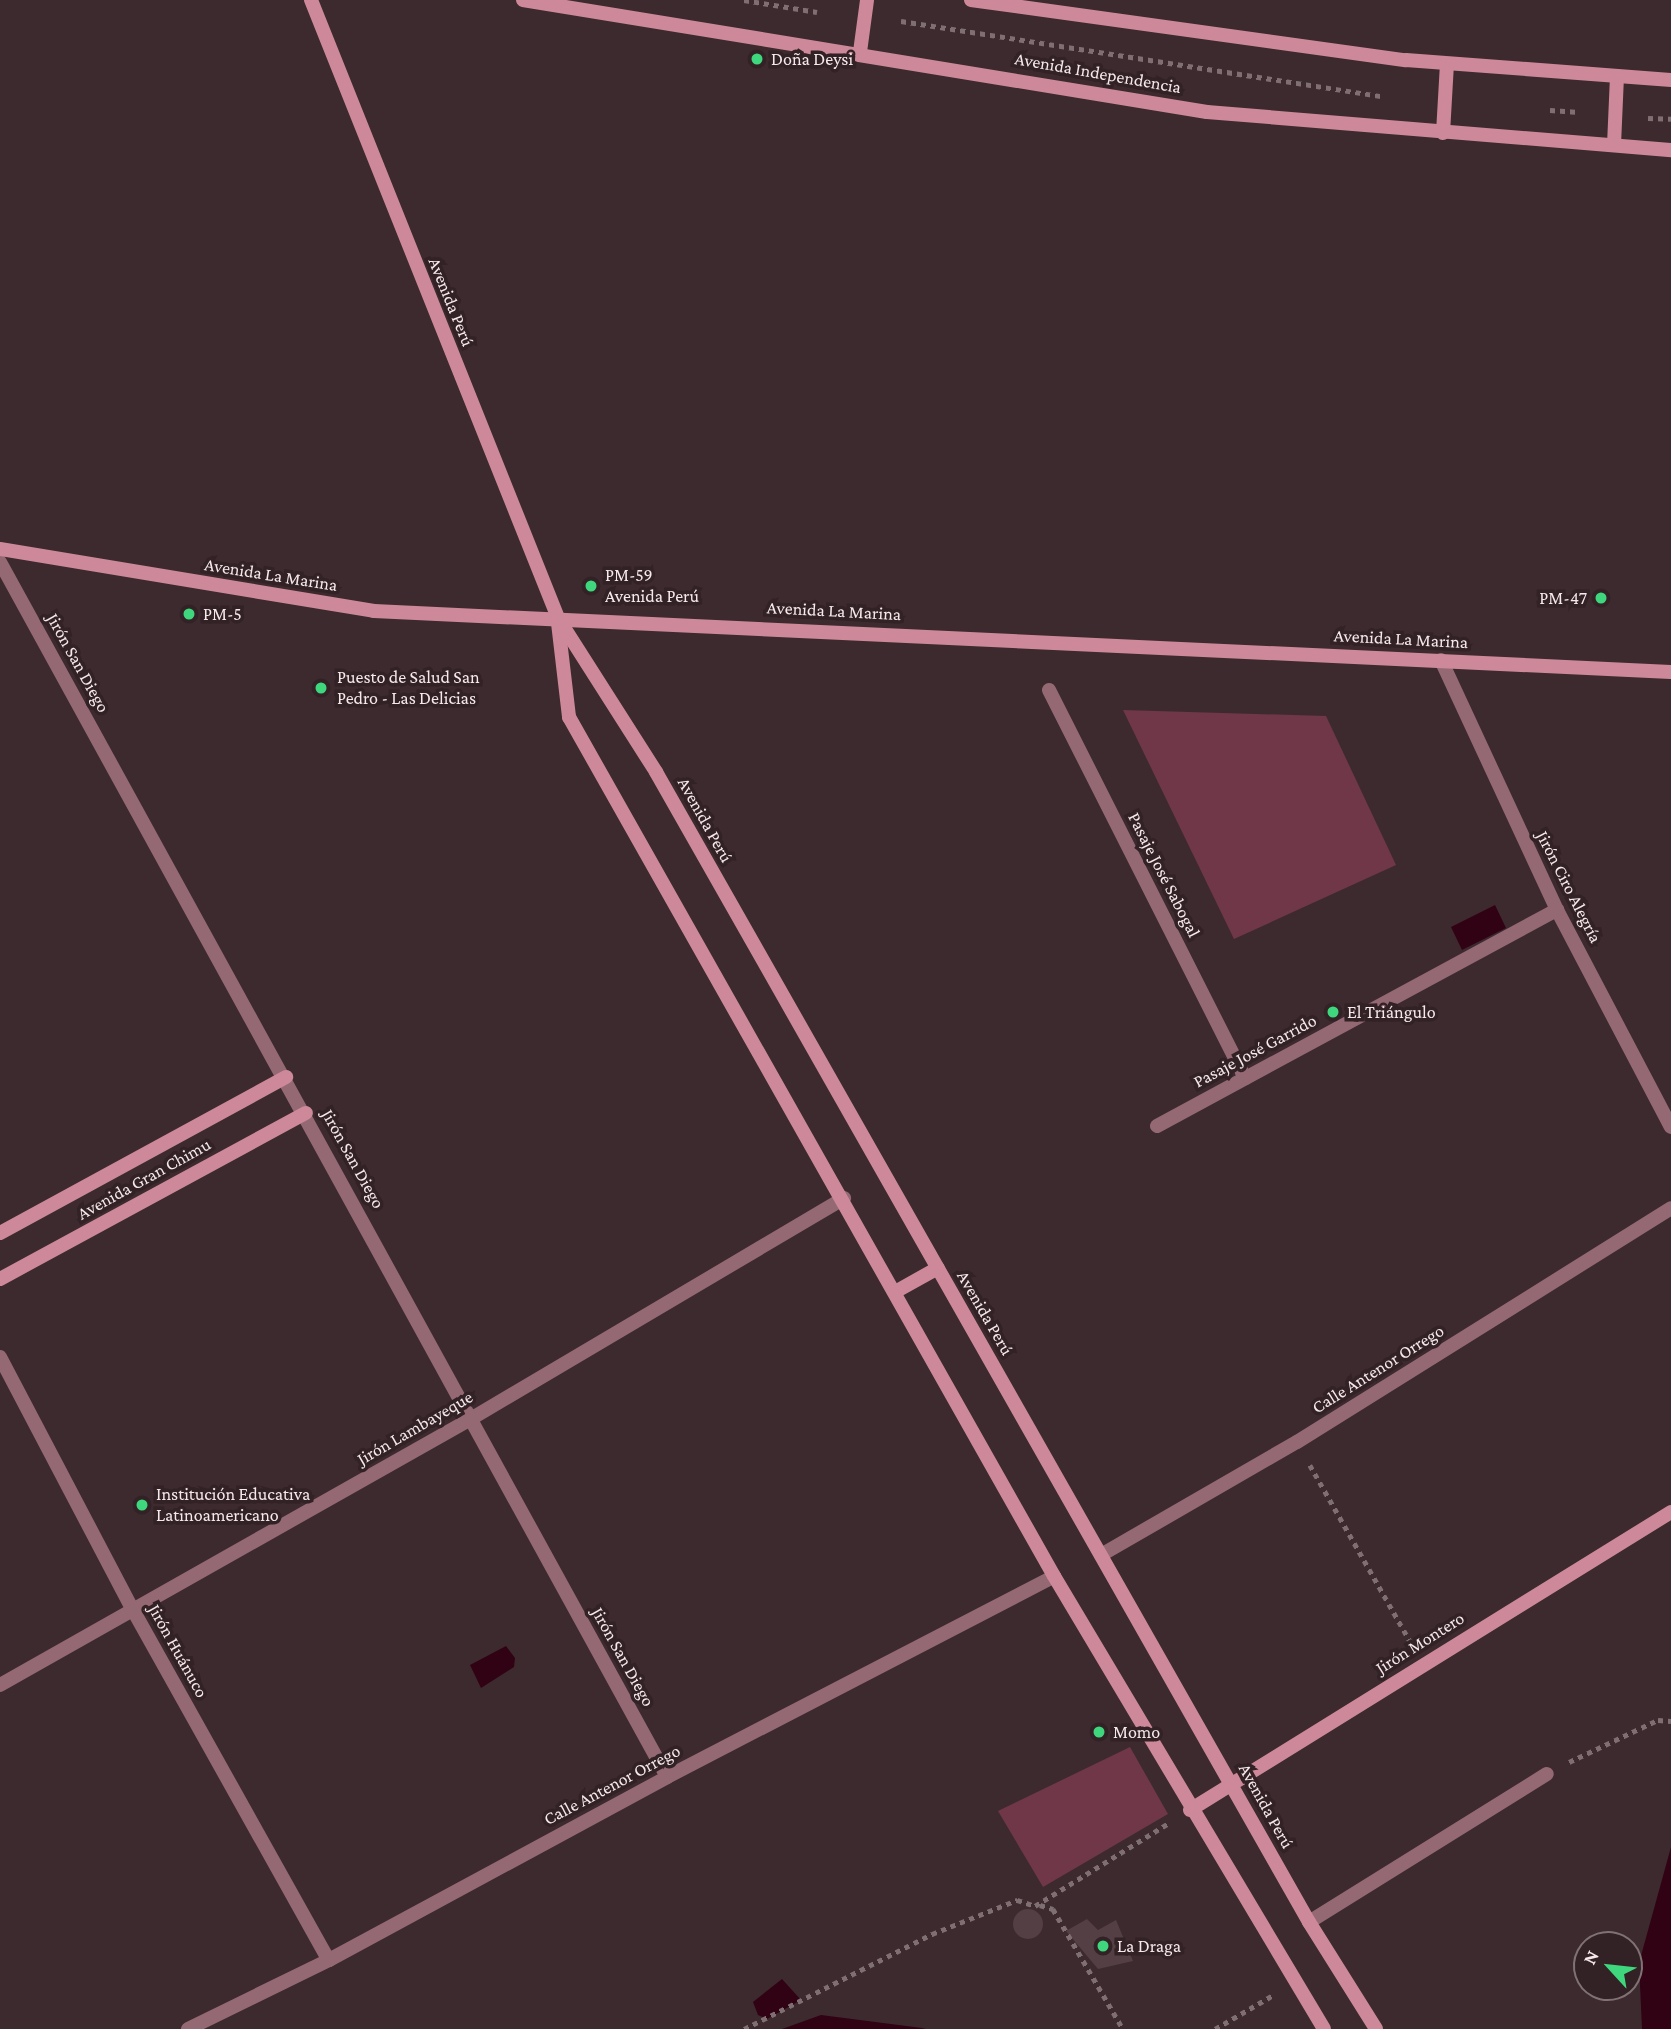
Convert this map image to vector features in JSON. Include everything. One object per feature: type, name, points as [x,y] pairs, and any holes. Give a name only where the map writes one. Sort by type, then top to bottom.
[{"type":"street","name":"Avenida Perú","points":[[311,0],[558,618],[656,772],[1309,1922],[1376,2029]]},
{"type":"street","name":"Avenida Independencia","points":[[523,0],[860,51],[1207,112],[1671,150]]},
{"type":"street","points":[[860,51],[867,0]]},
{"type":"street","points":[[971,0],[1447,64],[1671,80]]},
{"type":"street","points":[[1443,133],[1447,64]]},
{"type":"street","points":[[1614,145],[1617,76]]},
{"type":"street","name":"Avenida La Marina","points":[[0,549],[374,611],[1671,672]]},
{"type":"street","name":"Jirón San Diego","points":[[0,562],[474,1417],[667,1777]]},
{"type":"street","name":"Avenida Perú","points":[[558,618],[569,717],[844,1198],[1054,1576],[1190,1810],[1324,2029]]},
{"type":"street","name":"Jirón Ciro Alegría","points":[[1441,660],[1557,910],[1671,1127]]},
{"type":"street","name":"Pasaje José Sabogal","points":[[1049,690],[1245,1078]]},
{"type":"street","name":"Pasaje José Garrido","points":[[1157,1126],[1557,910]]},
{"type":"street","name":"Avenida Gran Chimu","points":[[0,1233],[286,1077]]},
{"type":"street","name":"Avenida Gran Chimu","points":[[0,1279],[306,1113]]},
{"type":"street","name":"Jirón Lambayeque","points":[[0,1685],[474,1417],[844,1198]]},
{"type":"street","name":"Calle Antenor Orrego","points":[[1101,1555],[1297,1442],[1671,1208]]},
{"type":"street","points":[[895,1292],[938,1268]]},
{"type":"street","name":"Jirón Huánuco","points":[[0,1357],[133,1609],[328,1960]]},
{"type":"street","name":"Jirón Montero","points":[[1190,1810],[1422,1663],[1671,1511]]},
{"type":"street","name":"Calle Antenor Orrego","points":[[188,2029],[328,1960],[667,1777],[1054,1576]]},
{"type":"street","points":[[1309,1922],[1547,1774]]},
{"type":"path","points":[[744,0],[817,12]]},
{"type":"path","points":[[901,21],[1397,99]]},
{"type":"path","points":[[1648,118],[1671,119]]},
{"type":"path","points":[[1297,1442],[1422,1663]]},
{"type":"path","points":[[1547,1774],[1658,1720],[1671,1721]]},
{"type":"path","points":[[1035,1906],[1190,1810]]},
{"type":"path","points":[[744,2029],[932,1934],[1017,1900],[1035,1906],[1045,1904],[1053,1909],[1123,2029]]},
{"type":"shaded area","points":[[1123,710],[1326,716],[1396,865],[1234,939]]},
{"type":"shaded area","points":[[1495,905],[1506,928],[1462,950],[1451,927]]},
{"type":"shaded area","points":[[506,1646],[515,1658],[514,1667],[481,1688],[470,1665]]},
{"type":"shaded area","points":[[1130,1747],[1168,1814],[1043,1887],[998,1811]]},
{"type":"shaded area","points":[[1671,1847],[1671,2029],[1642,2029],[1643,1948]]},
{"type":"shaded area","points":[[782,1979],[801,2000],[767,2019],[758,2015],[753,2002]]},
{"type":"shaded area","points":[[821,2015],[922,2028],[926,2029],[782,2029]]},
{"type":"building","points":[[1028,1909],[1039,1913],[1043,1924],[1039,1935],[1028,1939],[1017,1935],[1013,1924],[1017,1913]]},
{"type":"building","name":"La Draga","points":[[1087,1919],[1098,1930],[1116,1920],[1133,1961],[1098,1969],[1066,1931]]},
{"type":"place","name":"Doña Deysi","points":[[757,59]]},
{"type":"place","name":"PM-59 Avenida Perú","points":[[591,586]]},
{"type":"place","name":"PM-47","points":[[1601,598]]},
{"type":"place","name":"PM-5","points":[[189,614]]},
{"type":"place","name":"Puesto de Salud San Pedro - Las Delicias","points":[[321,688]]},
{"type":"place","name":"El Triángulo","points":[[1333,1012]]},
{"type":"place","name":"Institución Educativa Latinoamericano","points":[[142,1505]]},
{"type":"place","name":"Momo","points":[[1099,1732]]},
{"type":"place","name":"La Draga","points":[[1103,1946]]}]
